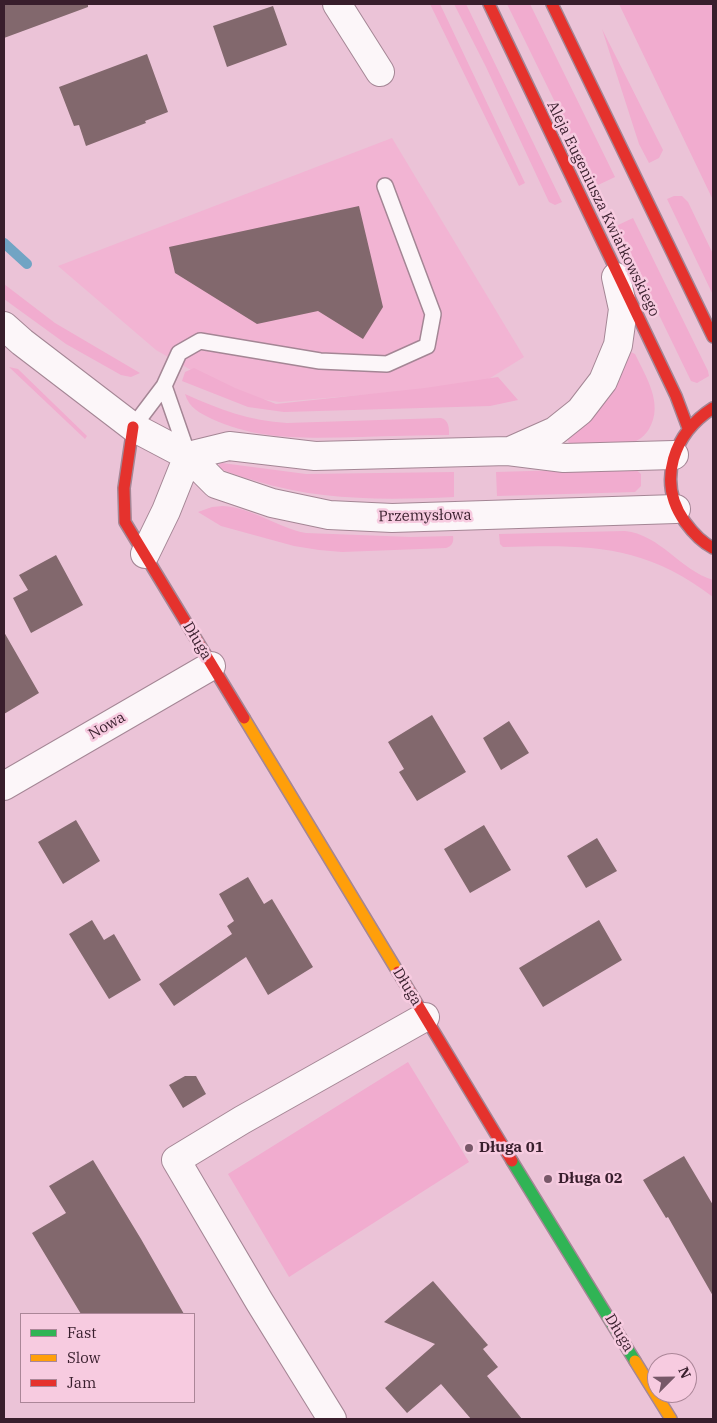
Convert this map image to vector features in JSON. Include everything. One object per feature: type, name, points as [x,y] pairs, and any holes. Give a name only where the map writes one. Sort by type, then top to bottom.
[{"type":"street","points":[[337,4],[380,72]]},
{"type":"street","name":"Aleja Eugeniusza Kwiatkowskiego","points":[[489,4],[676,396],[688,428]]},
{"type":"street","points":[[552,4],[713,338]]},
{"type":"street","points":[[508,451],[555,432],[580,411],[603,381],[618,345],[623,309],[612,264]]},
{"type":"street","name":"Przemysłowa","points":[[4,326],[133,428],[188,456],[216,484],[272,503],[329,514],[392,518],[676,509]]},
{"type":"street","points":[[713,408],[705,412],[688,428],[680,440],[674,454],[671,482],[676,509],[690,529],[708,546],[713,548]]},
{"type":"street","name":"Długa","points":[[133,428],[124,488],[125,522],[671,1419]]},
{"type":"street","points":[[145,554],[166,511],[188,456],[229,446],[315,456],[508,451],[564,458],[674,454]]},
{"type":"street","name":"Nowa","points":[[4,786],[211,666]]},
{"type":"street","points":[[332,1419],[273,1326],[176,1160],[242,1120],[425,1016]]},
{"type":"lane","points":[[133,428],[164,386],[179,353],[200,341],[320,361],[387,364],[426,346],[433,314],[385,186]]},
{"type":"lane","points":[[164,386],[188,456]]},
{"type":"shaded area","points":[[430,4],[440,4],[525,183],[519,186]]},
{"type":"shaded area","points":[[454,4],[466,4],[562,202],[555,205],[549,202],[486,67]]},
{"type":"shaded area","points":[[507,4],[530,4],[615,177],[596,186]]},
{"type":"shaded area","points":[[619,4],[713,4],[713,200]]},
{"type":"shaded area","points":[[602,29],[663,150],[659,158],[649,163],[639,144]]},
{"type":"shaded area","points":[[392,138],[524,357],[479,385],[279,402],[233,394],[156,350],[58,266]]},
{"type":"shaded area","points":[[674,196],[682,196],[688,202],[713,254],[713,295],[667,199]]},
{"type":"shaded area","points":[[633,218],[708,371],[709,376],[697,383],[691,381],[616,226]]},
{"type":"shaded area","points":[[4,284],[55,323],[140,373],[131,377],[121,375],[66,344],[4,299]]},
{"type":"shaded area","points":[[631,352],[635,354],[644,372],[654,400],[653,420],[647,432],[641,438],[631,443],[570,445],[567,439]]},
{"type":"shaded area","points":[[9,367],[18,369],[87,436],[85,439]]},
{"type":"shaded area","points":[[194,368],[235,388],[276,404],[425,388],[498,377],[518,400],[490,406],[284,412],[248,407],[182,381],[185,372]]},
{"type":"shaded area","points":[[185,394],[234,413],[273,422],[441,418],[447,422],[449,435],[304,438],[267,435],[230,426],[212,419],[192,406]]},
{"type":"shaded area","points":[[219,464],[306,474],[454,472],[454,497],[379,499],[329,496],[280,488],[233,474],[219,468]]},
{"type":"shaded area","points":[[634,468],[641,474],[641,486],[635,492],[497,496],[496,472]]},
{"type":"shaded area","points":[[223,506],[244,510],[285,527],[306,533],[411,537],[453,536],[453,540],[451,545],[446,548],[342,552],[319,550],[294,546],[221,526],[198,512],[212,507]]},
{"type":"shaded area","points":[[625,531],[649,539],[690,569],[713,580],[713,597],[687,579],[662,566],[638,557],[613,551],[561,546],[503,547],[500,544],[499,534]]},
{"type":"shaded area","points":[[408,1062],[469,1162],[289,1277],[228,1174]]},
{"type":"building","points":[[4,4],[88,4],[88,7],[4,38]]},
{"type":"building","points":[[273,6],[287,45],[227,67],[213,26]]},
{"type":"building","points":[[147,54],[168,112],[145,121],[146,123],[86,146],[79,125],[74,126],[59,87]]},
{"type":"building","points":[[359,206],[383,307],[363,339],[318,311],[257,324],[175,273],[169,247]]},
{"type":"building","points":[[56,555],[83,605],[31,633],[13,598],[28,590],[19,575]]},
{"type":"building","points":[[4,632],[39,693],[4,714]]},
{"type":"building","points":[[432,715],[466,772],[417,801],[399,772],[404,769],[388,742]]},
{"type":"building","points":[[509,721],[529,753],[501,770],[483,738]]},
{"type":"building","points":[[76,820],[100,861],[63,884],[38,842]]},
{"type":"building","points":[[484,825],[511,870],[470,893],[444,849]]},
{"type":"building","points":[[597,838],[617,871],[586,888],[567,856]]},
{"type":"building","points":[[248,877],[264,904],[272,899],[313,967],[268,995],[246,957],[174,1006],[159,984],[232,934],[227,926],[234,921],[219,894]]},
{"type":"building","points":[[92,920],[104,940],[114,934],[141,980],[109,999],[69,934]]},
{"type":"building","points":[[599,920],[622,960],[543,1007],[519,968]]},
{"type":"building","points":[[185,1076],[196,1076],[206,1094],[183,1108],[169,1085]]},
{"type":"building","points":[[684,1156],[713,1205],[713,1296],[668,1217],[666,1218],[643,1180]]},
{"type":"building","points":[[93,1160],[183,1313],[80,1313],[32,1233],[66,1213],[49,1186]]},
{"type":"building","points":[[433,1281],[488,1345],[483,1349],[498,1367],[487,1376],[522,1419],[471,1419],[441,1384],[407,1413],[385,1388],[435,1344],[384,1322]]},
{"type":"waterway","points":[[4,243],[27,264]]},
{"type":"traffic: fast","points":[[512,1161],[635,1361]]},
{"type":"traffic: slow","points":[[244,718],[398,972]]},
{"type":"traffic: slow","points":[[635,1361],[671,1419]]},
{"type":"traffic: jam","points":[[489,4],[676,396],[688,428]]},
{"type":"traffic: jam","points":[[552,4],[713,337]]},
{"type":"traffic: jam","points":[[713,408],[699,418],[679,444],[671,475],[676,506],[685,522],[697,537],[713,548]]},
{"type":"traffic: jam","points":[[133,427],[124,488],[125,522],[244,718]]},
{"type":"traffic: jam","points":[[398,972],[512,1161]]},
{"type":"place","name":"Długa 01","points":[[469,1148]]},
{"type":"place","name":"Długa 02","points":[[548,1179]]}]
